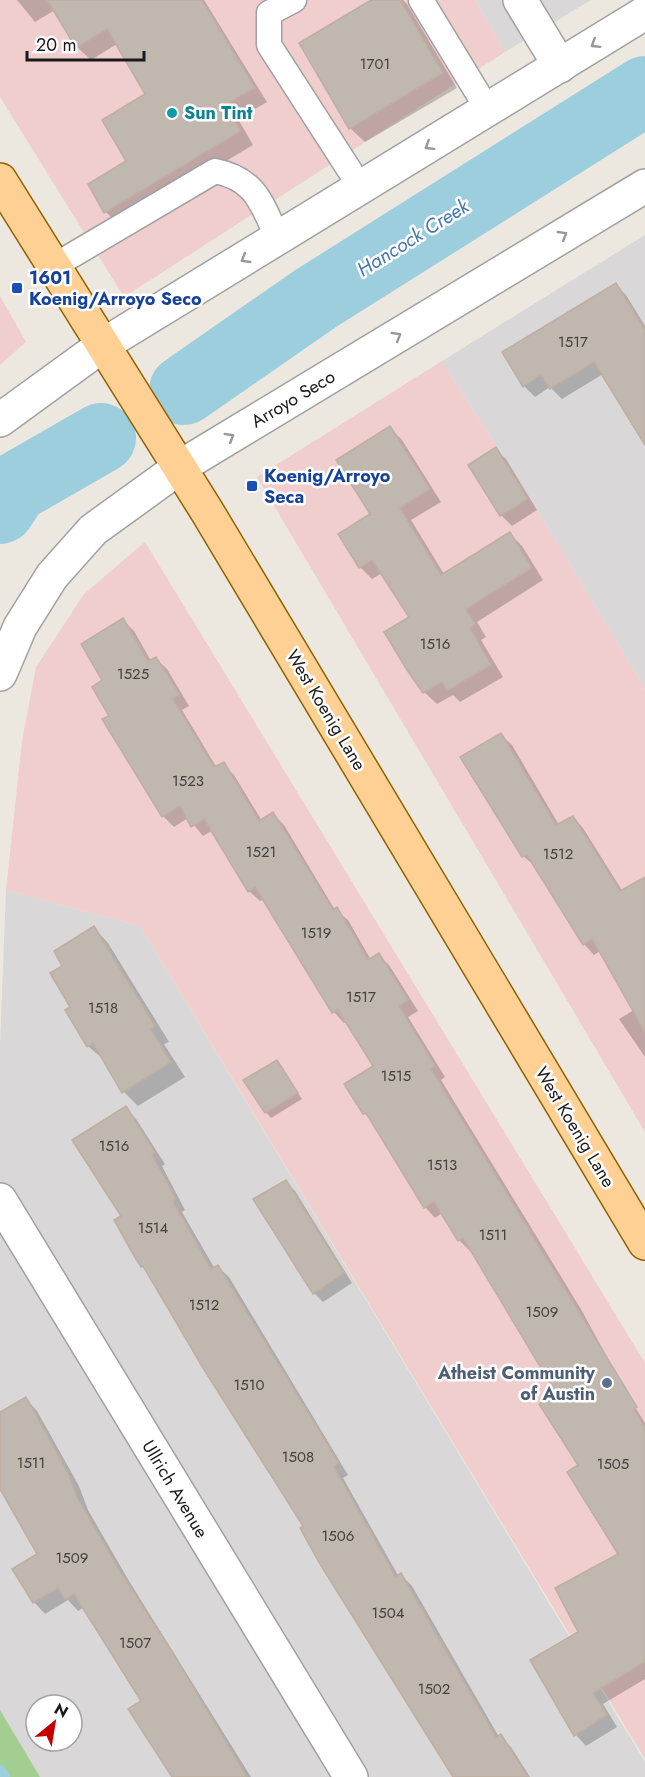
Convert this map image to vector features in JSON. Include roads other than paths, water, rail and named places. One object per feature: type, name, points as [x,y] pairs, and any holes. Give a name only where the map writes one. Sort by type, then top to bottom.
[{"type":"main road","name":"West Koenig Lane","points":[[0,180],[180,467],[645,1243]]},
{"type":"street","points":[[520,0],[560,66]]},
{"type":"street","points":[[0,420],[103,345],[645,13]]},
{"type":"street","name":"Arroyo Seco","points":[[0,674],[20,627],[52,576],[93,530],[180,467],[645,186]]},
{"type":"street","name":"Ullrich Avenue","points":[[0,1200],[351,1777]]},
{"type":"lane","points":[[294,0],[269,13],[269,45],[361,188]]},
{"type":"lane","points":[[421,0],[488,110]]},
{"type":"lane","points":[[54,266],[215,171],[236,175],[258,196],[278,239]]},
{"type":"waterway","name":"Hancock Creek","points":[[184,390],[315,299],[645,91]]},
{"type":"waterway","name":"Hancock Creek","points":[[0,509],[14,488],[101,438]]},
{"type":"waterway","points":[[0,1771],[4,1777]]},
{"type":"place","name":"Sun Tint","points":[[172,113]]},
{"type":"place","name":"1601 Koenig/Arroyo Seco","points":[[17,288]]},
{"type":"place","name":"Koenig/Arroyo Seca","points":[[252,486]]},
{"type":"place","name":"Atheist Community of Austin","points":[[607,1383]]}]
